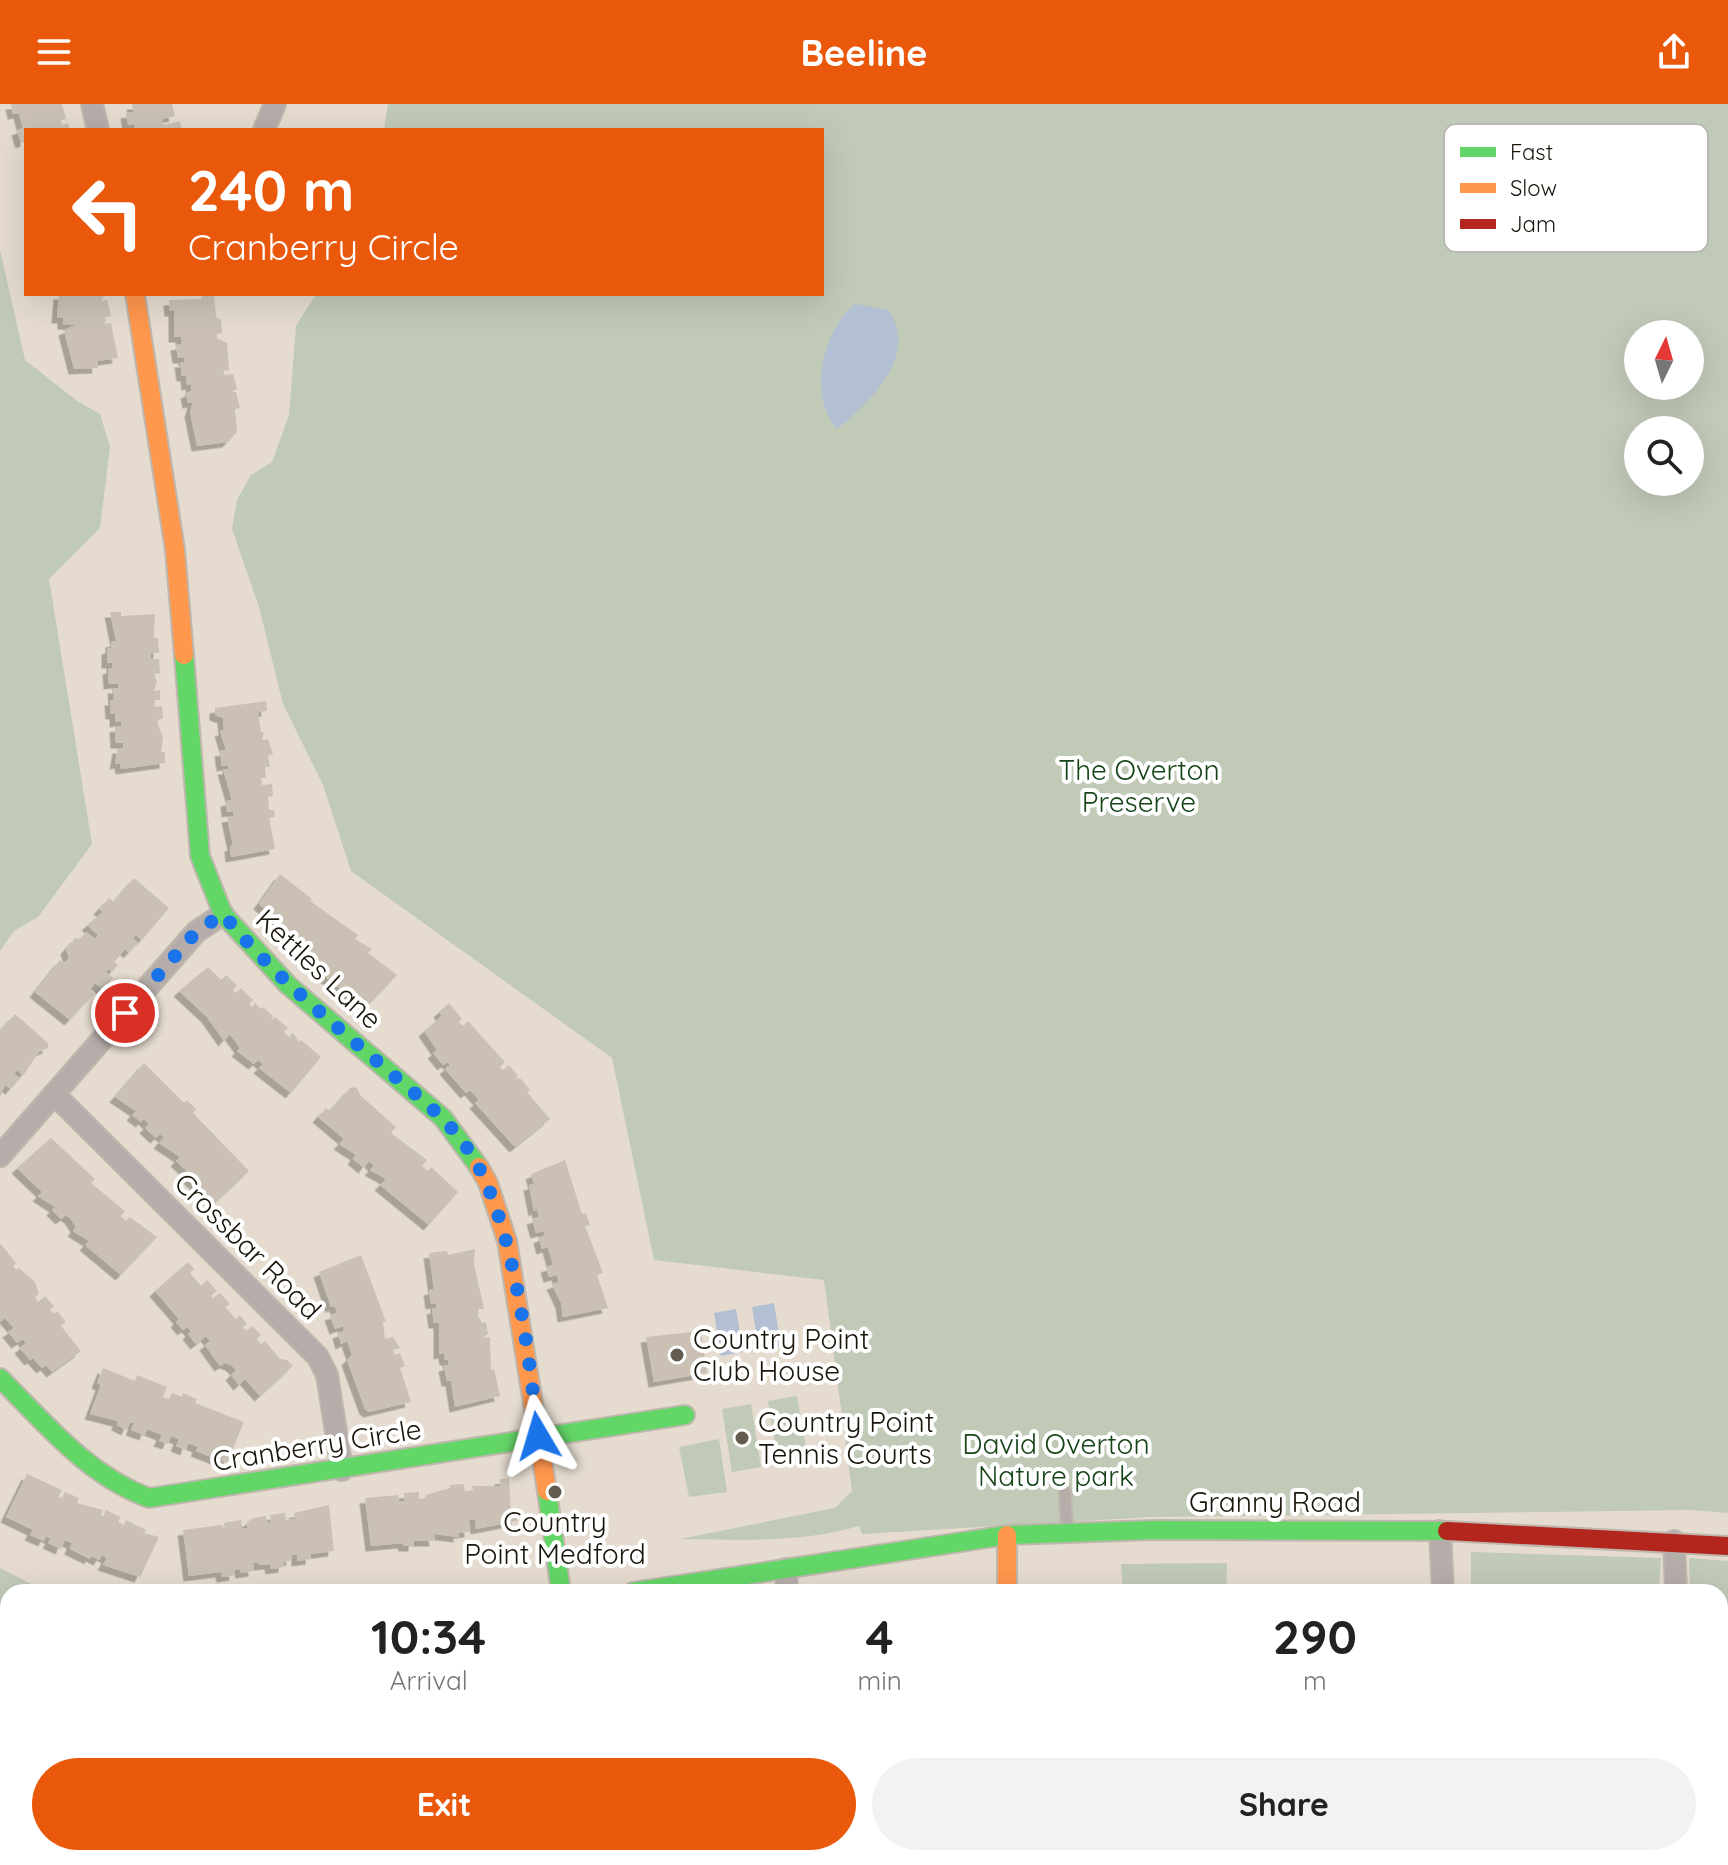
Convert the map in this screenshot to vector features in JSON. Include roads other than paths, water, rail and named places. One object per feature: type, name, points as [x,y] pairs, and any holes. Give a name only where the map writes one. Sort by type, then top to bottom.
[{"type":"street","points":[[92,104],[98,128]]},
{"type":"street","points":[[265,128],[275,104]]},
{"type":"street","name":"Kettles Lane","points":[[135,296],[175,550],[200,856],[223,914],[288,985],[443,1118],[470,1152],[488,1183],[507,1241],[560,1584]]},
{"type":"street","points":[[0,1156],[196,932],[223,914]]},
{"type":"street","name":"Crossbar Road","points":[[54,1094],[318,1357],[327,1375],[342,1470]]},
{"type":"street","name":"Cranberry Circle","points":[[0,1378],[81,1457],[127,1492],[138,1495],[174,1496],[685,1415]]},
{"type":"street","points":[[1440,1531],[1443,1584]]},
{"type":"street","name":"Granny Road","points":[[686,1584],[1007,1535],[1440,1531],[1728,1546]]},
{"type":"street","points":[[1007,1535],[1007,1584]]},
{"type":"street","points":[[1674,1541],[1676,1584]]},
{"type":"street","points":[[786,1569],[787,1584]]},
{"type":"lane","points":[[1065,1492],[1068,1533]]},
{"type":"water","points":[[855,304],[888,310],[896,327],[898,343],[895,360],[877,391],[837,429],[823,399],[823,364],[834,329]]},
{"type":"water","points":[[774,1303],[781,1346],[759,1350],[752,1307]]},
{"type":"water","points":[[736,1309],[743,1352],[721,1356],[714,1313]]},
{"type":"place","name":"Country Point Club House","points":[[677,1355]]},
{"type":"place","name":"Country Point Tennis Courts","points":[[742,1438]]},
{"type":"place","name":"Country Point Medford","points":[[555,1492]]},
{"type":"park label","name":"The Overton Preserve","points":[[1139,786]]},
{"type":"park label","name":"David Overton Nature park","points":[[1056,1460]]}]
